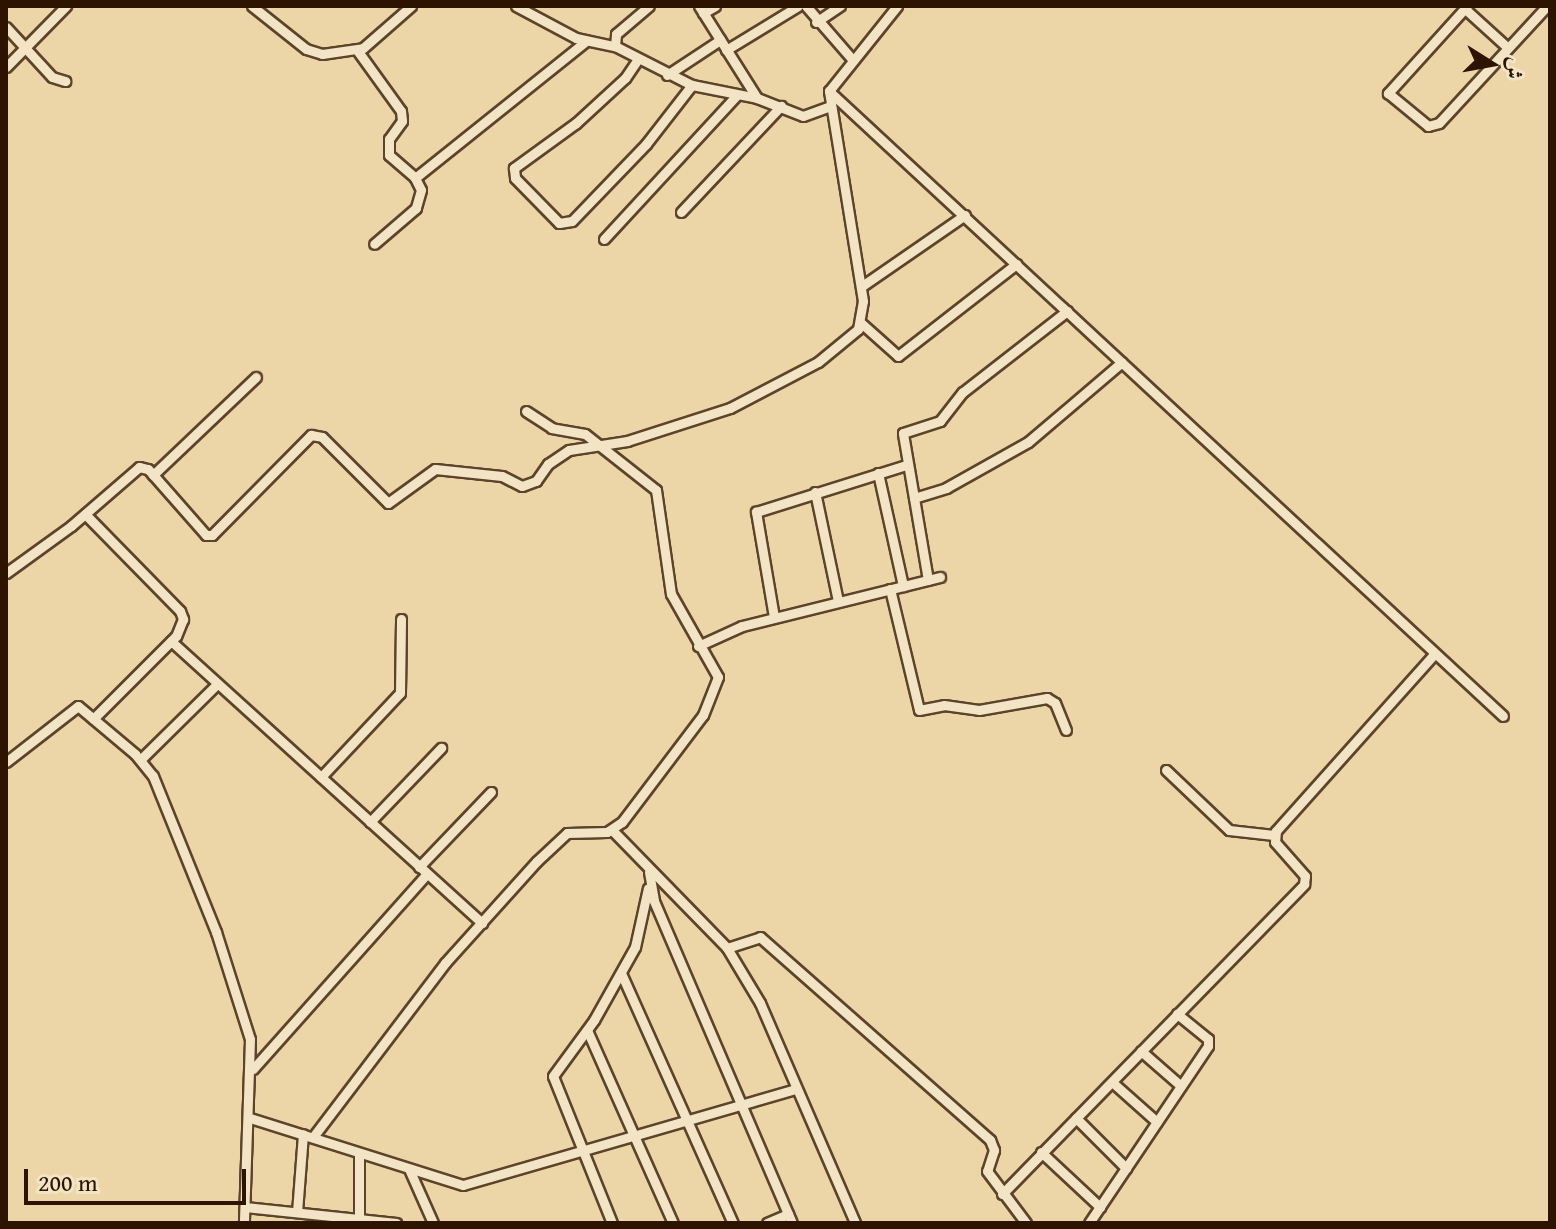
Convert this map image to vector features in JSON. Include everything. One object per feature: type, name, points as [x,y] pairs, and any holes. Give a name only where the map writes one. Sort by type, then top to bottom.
[{"type":"street","points":[[6,67],[66,6]]},
{"type":"street","points":[[252,6],[306,49],[322,54],[357,50],[411,6]]},
{"type":"street","points":[[615,46],[616,34],[649,6]]},
{"type":"street","points":[[715,6],[701,10],[757,98]]},
{"type":"street","points":[[726,50],[798,6]]},
{"type":"street","points":[[806,6],[816,22],[851,58]]},
{"type":"street","points":[[816,22],[840,6]]},
{"type":"street","points":[[6,573],[85,514],[139,467],[153,475],[206,535],[212,535],[315,434],[388,503],[435,469],[502,476],[522,486],[536,481],[548,464],[569,450],[599,445],[730,408],[818,362],[844,344],[860,322],[862,286],[828,107],[829,91],[851,58],[897,6]]},
{"type":"street","points":[[1507,47],[1466,7],[1388,93],[1428,126],[1435,125],[1547,6]]},
{"type":"street","points":[[524,8],[585,42],[615,46],[692,85],[757,98],[803,116],[828,107]]},
{"type":"street","points":[[6,27],[52,77],[65,81]]},
{"type":"street","points":[[667,75],[720,40]]},
{"type":"street","points":[[415,178],[585,42]]},
{"type":"street","points":[[357,50],[401,111],[402,121],[389,139],[389,155],[415,178],[421,190],[416,208],[374,244]]},
{"type":"street","points":[[638,59],[625,78],[576,123],[514,168],[515,178],[559,223],[572,221],[638,152],[692,85]]},
{"type":"street","points":[[829,91],[1503,716]]},
{"type":"street","points":[[604,239],[736,96]]},
{"type":"street","points":[[681,212],[781,106]]},
{"type":"street","points":[[862,286],[965,215]]},
{"type":"street","points":[[860,322],[898,356],[1016,264]]},
{"type":"street","points":[[928,580],[906,465],[903,433],[940,421],[963,392],[1067,311]]},
{"type":"street","points":[[914,498],[927,491],[946,488],[1028,442],[1122,362]]},
{"type":"street","points":[[153,475],[256,377]]},
{"type":"street","points":[[297,1212],[308,1136],[445,963],[567,833],[613,831],[703,715],[718,671],[698,646],[666,576],[661,498],[585,434],[552,428],[526,411]]},
{"type":"street","points":[[774,617],[756,512],[906,465]]},
{"type":"street","points":[[878,473],[903,586]]},
{"type":"street","points":[[910,483],[927,491]]},
{"type":"street","points":[[815,492],[838,601]]},
{"type":"street","points":[[85,514],[180,611],[181,627],[171,641],[93,719]]},
{"type":"street","points":[[698,646],[774,617],[940,577]]},
{"type":"street","points":[[890,589],[919,710],[944,705],[979,710],[1047,698],[1055,703],[1066,730]]},
{"type":"street","points":[[321,777],[400,693],[401,619]]},
{"type":"street","points":[[171,641],[482,923]]},
{"type":"street","points":[[1274,835],[1434,654]]},
{"type":"street","points":[[141,759],[217,684]]},
{"type":"street","points":[[6,762],[72,706],[83,708],[141,759],[153,776],[238,992],[253,1069],[244,1223]]},
{"type":"street","points":[[370,822],[441,748]]},
{"type":"street","points":[[1002,1194],[1304,884],[1305,876],[1274,835],[1229,830],[1166,770]]},
{"type":"street","points":[[253,1069],[491,792]]},
{"type":"street","points":[[613,831],[649,872],[727,948],[760,1003],[855,1223]]},
{"type":"street","points":[[612,1223],[553,1076],[587,1030],[640,936],[649,872]]},
{"type":"street","points":[[649,887],[790,1218],[767,1223]]},
{"type":"street","points":[[727,948],[760,937],[990,1140],[994,1150],[986,1168],[1026,1223]]},
{"type":"street","points":[[621,973],[733,1223]]},
{"type":"street","points":[[1089,1223],[1209,1041],[1177,1014]]},
{"type":"street","points":[[587,1030],[673,1223]]},
{"type":"street","points":[[1141,1051],[1181,1086]]},
{"type":"street","points":[[1112,1082],[1157,1122]]},
{"type":"street","points":[[250,1118],[463,1185],[796,1089]]},
{"type":"street","points":[[1076,1118],[1126,1168]]},
{"type":"street","points":[[1041,1152],[1100,1207]]},
{"type":"street","points":[[359,1153],[363,1220]]},
{"type":"street","points":[[409,1169],[433,1223]]},
{"type":"street","points":[[245,1207],[396,1223]]}]
